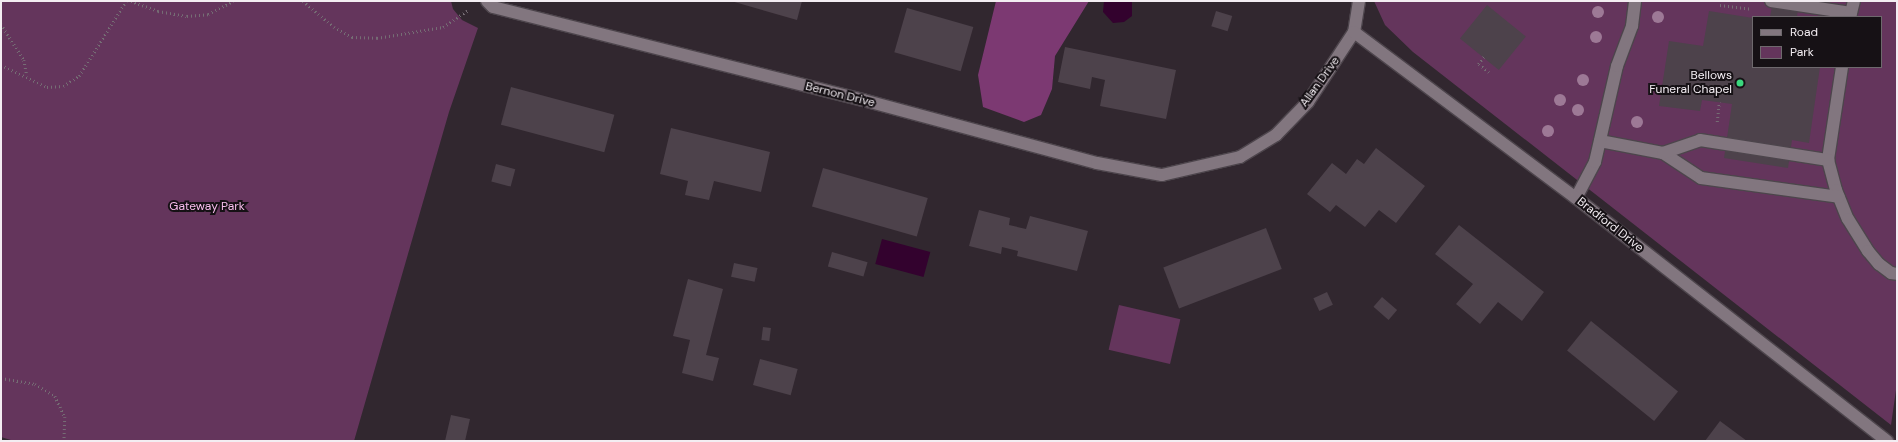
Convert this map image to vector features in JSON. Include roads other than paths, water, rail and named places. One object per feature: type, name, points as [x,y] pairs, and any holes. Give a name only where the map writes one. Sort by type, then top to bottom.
[{"type":"street","name":"Bernon Drive","points":[[487,1],[493,7],[856,98],[1103,164],[1162,175],[1196,169]]},
{"type":"street","points":[[1354,32],[1359,1]]},
{"type":"street","points":[[1576,198],[1595,162],[1617,66],[1632,26],[1635,1]]},
{"type":"street","points":[[1772,1],[1850,15],[1854,1]]},
{"type":"street","name":"Allan Drive","points":[[1196,169],[1240,157],[1276,135],[1308,102],[1354,32]]},
{"type":"street","name":"Bradford Drive","points":[[1354,32],[1576,198],[1887,441]]},
{"type":"street","points":[[1842,68],[1828,160],[1839,197],[1848,219],[1868,251],[1879,264],[1891,273],[1897,274]]},
{"type":"street","points":[[1664,153],[1700,140],[1828,160]]},
{"type":"street","points":[[1600,141],[1664,153],[1701,178],[1839,197]]},
{"type":"place","name":"Bellows Funeral Chapel","points":[[1740,83]]},
{"type":"park label","name":"Gateway Park","points":[[207,207]]}]
